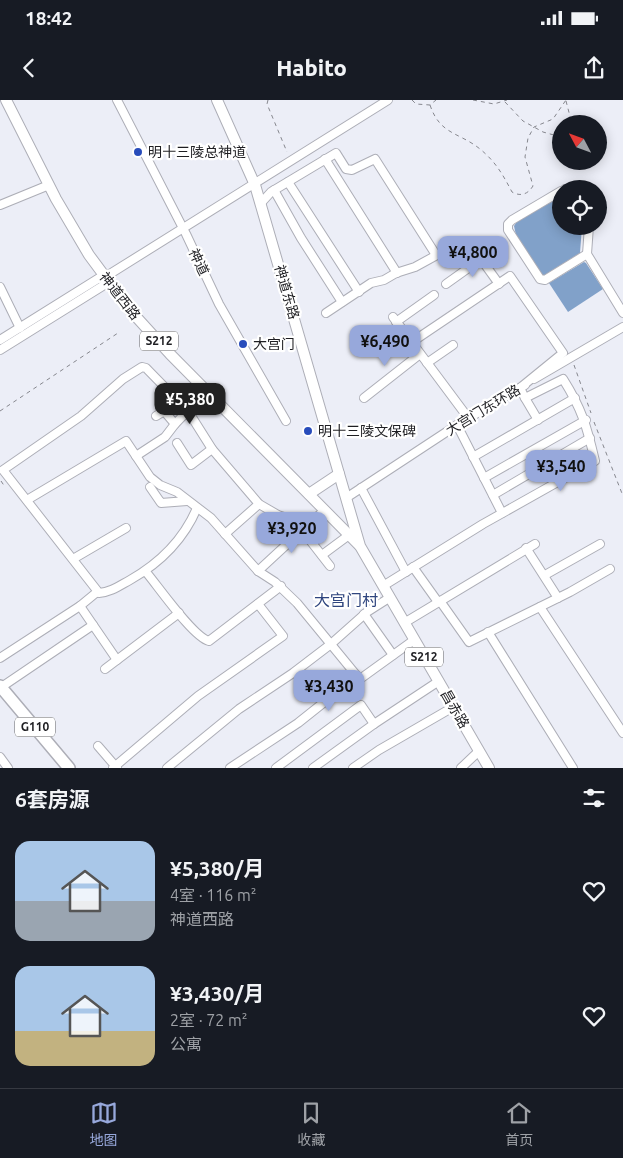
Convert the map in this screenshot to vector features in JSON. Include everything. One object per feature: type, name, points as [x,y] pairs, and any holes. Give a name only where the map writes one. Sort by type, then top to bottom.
[{"type":"highway","name":"G110","points":[[0,688],[64,768]]},
{"type":"highway","name":"G110","points":[[0,688],[69,768]]},
{"type":"main road","name":"神道东路","points":[[217,100],[255,185],[261,203],[360,546]]},
{"type":"main road","name":"神道西路","points":[[4,103],[89,255],[129,309],[360,546]]},
{"type":"main road","points":[[309,494],[322,482],[339,474]]},
{"type":"main road","name":"昌赤路","points":[[360,546],[389,598],[455,706],[489,768]]},
{"type":"street","name":"神道","points":[[117,100],[184,229],[219,304],[286,421]]},
{"type":"street","points":[[0,340],[106,278],[388,100]]},
{"type":"street","points":[[328,139],[346,169],[352,170],[375,159],[436,255]]},
{"type":"street","points":[[261,203],[274,190],[336,153]]},
{"type":"street","points":[[325,159],[397,273]]},
{"type":"street","points":[[288,182],[359,292]]},
{"type":"street","points":[[0,205],[49,186]]},
{"type":"street","points":[[274,190],[301,238],[342,302]]},
{"type":"street","points":[[552,196],[512,220],[508,224],[508,230],[540,279],[545,280],[586,254]]},
{"type":"street","points":[[588,235],[586,254],[623,313]]},
{"type":"street","points":[[326,313],[371,284],[384,280],[457,244]]},
{"type":"street","points":[[446,284],[481,259],[499,284]]},
{"type":"street","points":[[412,342],[510,276],[563,353],[520,388],[538,420]]},
{"type":"street","points":[[0,350],[106,278]]},
{"type":"street","points":[[0,287],[20,328]]},
{"type":"street","points":[[434,295],[395,319],[469,418]]},
{"type":"street","name":"大宫门东环路","points":[[346,498],[457,425],[623,327]]},
{"type":"street","points":[[427,363],[453,345]]},
{"type":"street","points":[[364,398],[420,354]]},
{"type":"street","points":[[4,470],[81,416],[123,379],[142,367],[146,368],[188,411],[212,449],[259,504],[278,515],[295,521],[312,521]]},
{"type":"street","points":[[383,586],[502,513],[596,461],[586,420],[563,379],[526,398]]},
{"type":"street","points":[[136,456],[165,437],[207,391]]},
{"type":"street","points":[[473,457],[575,398]]},
{"type":"street","points":[[156,416],[164,411],[175,424]]},
{"type":"street","points":[[484,478],[586,420]]},
{"type":"street","points":[[457,425],[502,513]]},
{"type":"street","points":[[493,495],[590,438]]},
{"type":"street","points":[[27,500],[126,441],[150,477],[160,485],[177,492],[211,518],[258,571],[281,586],[360,679],[414,640]]},
{"type":"street","points":[[177,443],[190,465],[212,449]]},
{"type":"street","points":[[0,461],[4,470],[97,592]]},
{"type":"street","points":[[150,487],[161,503],[187,501]]},
{"type":"street","points":[[361,488],[406,572]]},
{"type":"street","points":[[225,534],[259,504]]},
{"type":"street","points":[[0,658],[80,606],[97,592],[109,592],[146,572],[165,556],[179,540],[197,508]]},
{"type":"street","points":[[258,571],[325,510]]},
{"type":"street","points":[[73,560],[126,528]]},
{"type":"street","points":[[302,530],[330,566]]},
{"type":"street","points":[[322,555],[349,535]]},
{"type":"street","points":[[404,623],[535,544]]},
{"type":"street","points":[[545,575],[600,544]]},
{"type":"street","points":[[526,548],[558,598]]},
{"type":"street","points":[[414,567],[469,642],[558,598],[610,569]]},
{"type":"street","points":[[146,572],[203,639],[209,640],[281,586]]},
{"type":"street","points":[[167,768],[239,709],[332,644],[364,614],[389,598]]},
{"type":"street","points":[[98,746],[115,767],[198,696],[283,636],[258,604]]},
{"type":"street","points":[[80,606],[117,660]]},
{"type":"street","points":[[540,607],[623,733]]},
{"type":"street","points":[[105,669],[179,613]]},
{"type":"street","points":[[364,614],[393,655]]},
{"type":"street","points":[[0,688],[93,625]]},
{"type":"street","points":[[488,632],[573,768]]},
{"type":"street","points":[[230,768],[298,723],[357,676]]},
{"type":"street","points":[[313,768],[439,680]]},
{"type":"street","points":[[276,768],[361,705],[374,724]]},
{"type":"street","points":[[353,768],[379,750],[455,706]]},
{"type":"street","points":[[461,768],[479,751]]},
{"type":"street","points":[[0,757],[8,768]]},
{"type":"path","points":[[268,100],[267,104],[292,162]]},
{"type":"path","points":[[412,100],[416,104],[430,105],[436,100]]},
{"type":"path","points":[[473,100],[494,104],[506,101],[519,117],[543,132],[552,134]]},
{"type":"path","points":[[430,105],[441,126],[447,131],[467,140],[492,159],[503,172],[512,192],[516,194],[527,193],[533,186],[525,157],[528,138],[534,127],[553,120],[566,100]]},
{"type":"path","points":[[566,100],[570,115]]},
{"type":"path","points":[[0,411],[118,333]]},
{"type":"path","points":[[571,358],[623,496]]},
{"type":"water","points":[[552,202],[552,235],[581,235],[580,253],[543,276],[516,235],[514,226],[518,220]]},
{"type":"water","points":[[584,262],[603,289],[568,312],[549,283]]},
{"type":"place","name":"明十三陵总神道","points":[[138,152]]},
{"type":"place","name":"大宫门","points":[[243,344]]},
{"type":"place","name":"明十三陵文保碑","points":[[308,431]]},
{"type":"district","name":"大宫门村","points":[[346,600]]}]
